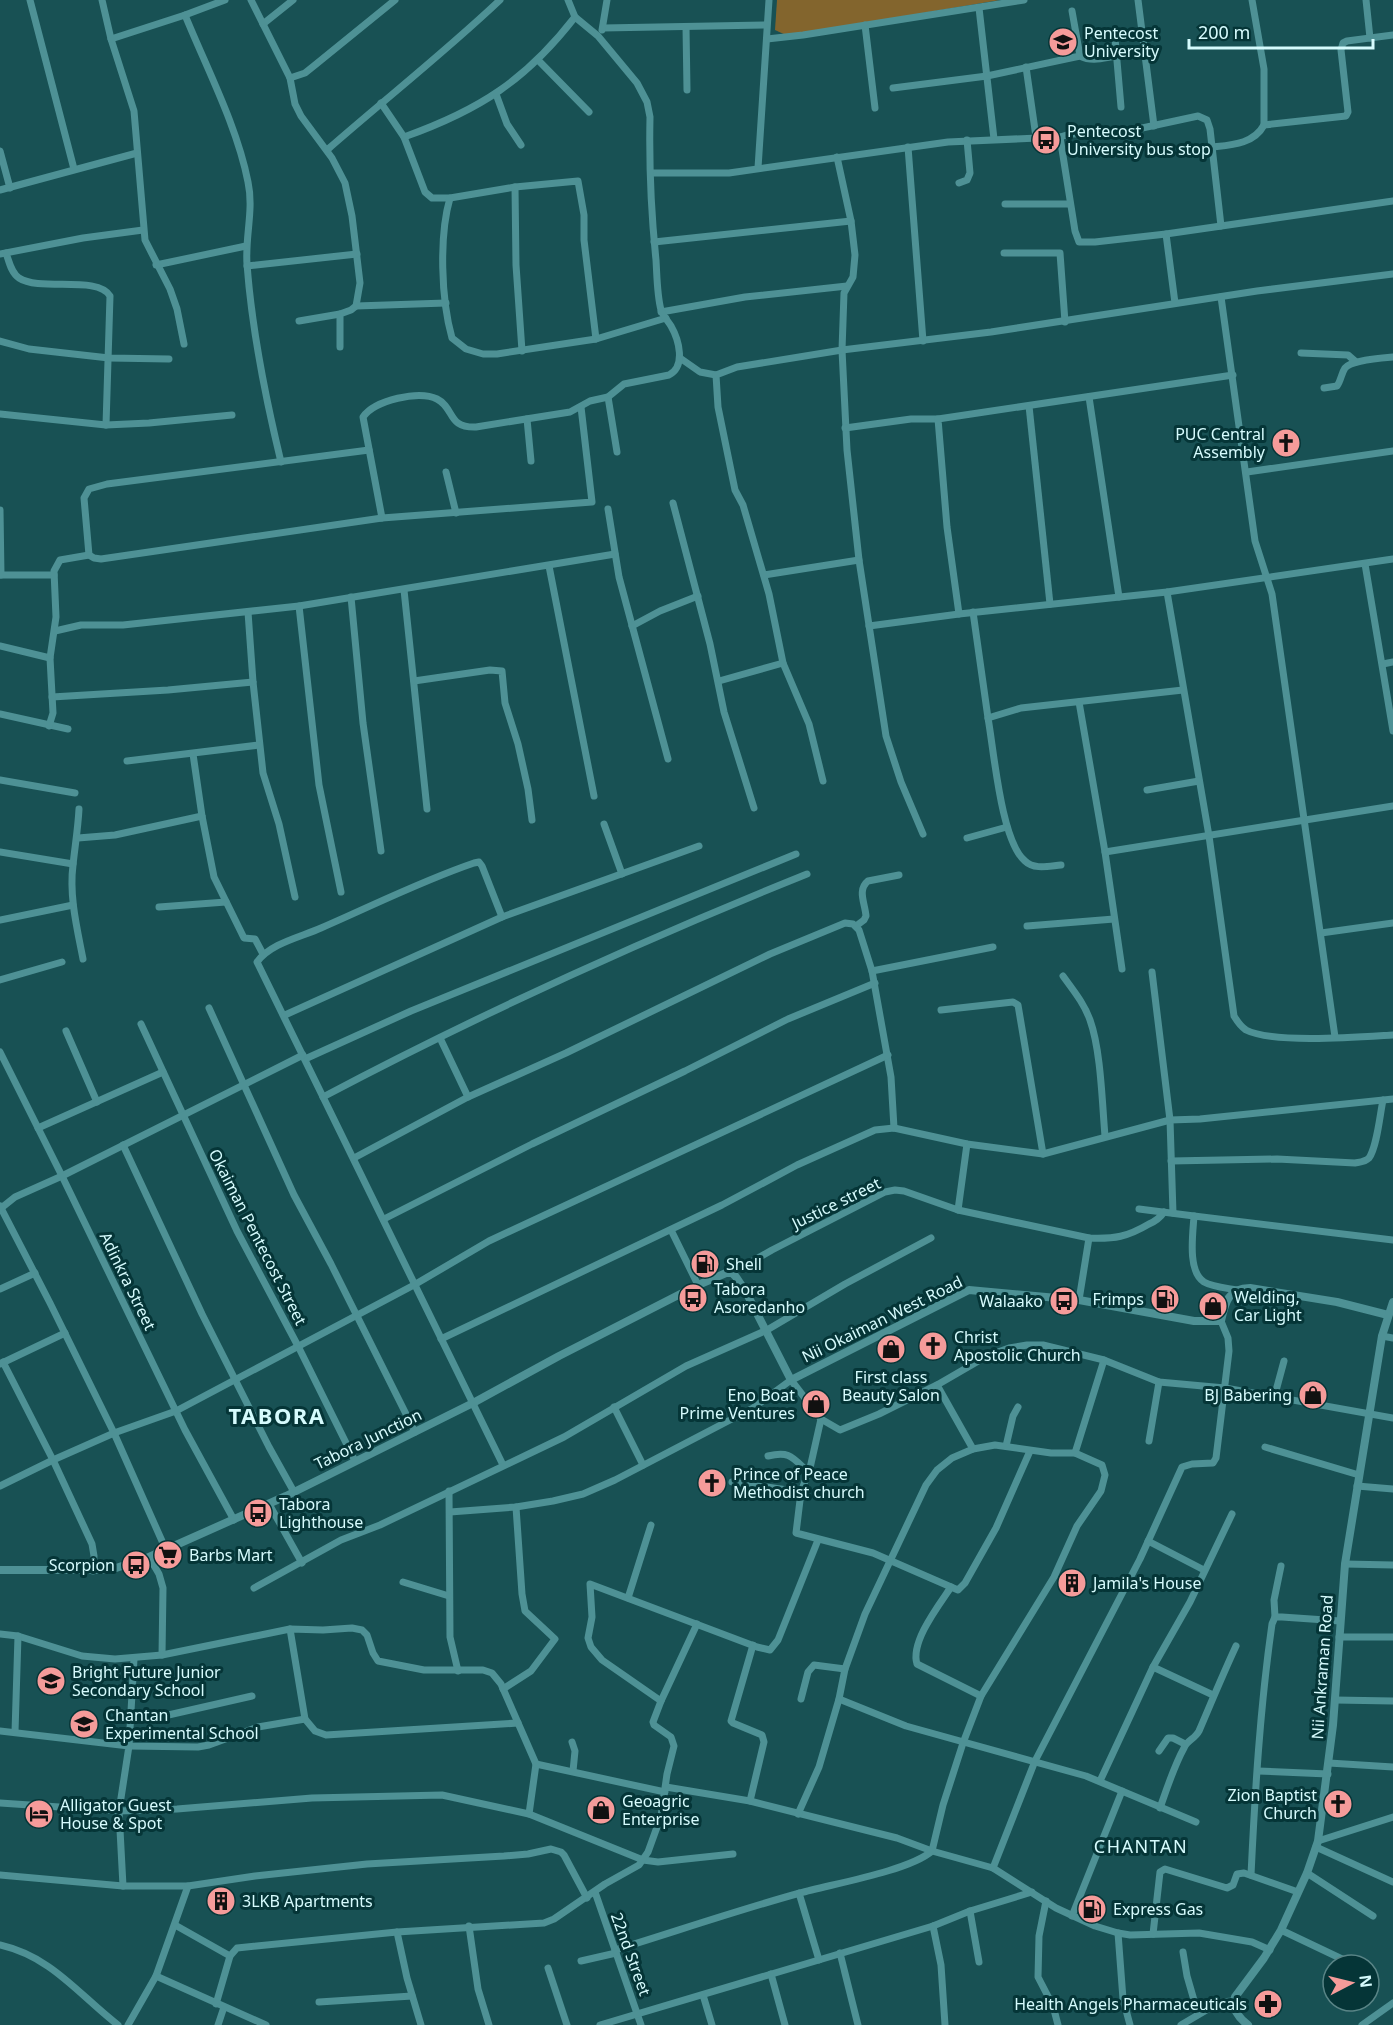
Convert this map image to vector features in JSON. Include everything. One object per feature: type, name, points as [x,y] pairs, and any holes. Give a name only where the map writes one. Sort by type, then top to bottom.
[{"type":"street","points":[[30,0],[74,170]]},
{"type":"street","points":[[102,0],[111,39],[134,111],[143,230],[148,250],[170,289],[177,309],[184,344]]},
{"type":"street","points":[[111,39],[225,0]]},
{"type":"street","points":[[251,0],[290,78],[295,104],[301,116],[327,150],[345,183],[352,216],[360,283],[356,306]]},
{"type":"street","points":[[263,24],[293,0]]},
{"type":"street","points":[[290,78],[305,73],[395,0]]},
{"type":"street","points":[[327,150],[473,27],[500,0]]},
{"type":"street","points":[[382,518],[363,417],[371,408],[390,399],[430,397],[444,405],[456,422],[468,427],[570,412],[590,401],[608,397],[624,384],[675,372],[680,358],[676,336],[664,315],[654,242],[650,117],[647,102],[637,83],[598,36],[575,16],[568,0]]},
{"type":"street","points":[[598,36],[603,28],[607,0]]},
{"type":"street","points":[[758,168],[769,0]]},
{"type":"street","points":[[767,39],[1024,0]]},
{"type":"street","points":[[1138,0],[1154,126]]},
{"type":"street","points":[[1213,147],[1241,143],[1260,132],[1264,125],[1264,69],[1252,0]]},
{"type":"street","points":[[1366,0],[1370,38]]},
{"type":"street","points":[[979,8],[994,138]]},
{"type":"street","points":[[1072,11],[1080,56]]},
{"type":"street","points":[[185,15],[244,164],[251,199],[246,246],[258,360],[281,462]]},
{"type":"street","points":[[404,137],[457,116],[496,94],[538,60],[575,16]]},
{"type":"street","points":[[603,28],[766,25]]},
{"type":"street","points":[[865,25],[874,108]]},
{"type":"street","points":[[686,27],[687,90]]},
{"type":"street","points":[[1264,125],[1346,116],[1348,112],[1342,44],[1347,41],[1393,35]]},
{"type":"street","points":[[1115,38],[1121,107]]},
{"type":"street","points":[[893,88],[987,76],[1080,56],[1086,59],[1116,56]]},
{"type":"street","points":[[538,60],[589,112]]},
{"type":"street","points":[[1026,68],[1036,137]]},
{"type":"street","points":[[496,94],[507,124],[521,145]]},
{"type":"street","points":[[381,103],[404,137],[427,195],[437,199],[450,198],[515,187],[576,180],[579,183],[596,339]]},
{"type":"street","points":[[651,173],[729,173],[967,140],[1119,133],[1198,116],[1204,118],[1209,124],[1221,226]]},
{"type":"street","points":[[1060,137],[1078,242],[1166,234],[1393,201]]},
{"type":"street","points":[[959,183],[967,180],[970,173],[967,140]]},
{"type":"street","points":[[908,147],[923,341]]},
{"type":"street","points":[[0,151],[10,188]]},
{"type":"street","points":[[0,190],[137,153]]},
{"type":"street","points":[[837,157],[855,255],[853,277],[844,293],[842,350],[845,428],[859,560],[886,736],[901,782],[923,834]]},
{"type":"street","points":[[515,187],[516,265],[522,351]]},
{"type":"street","points":[[450,198],[443,238],[446,303],[450,330],[452,338],[458,344],[483,354],[522,351],[596,339],[664,315],[745,297],[847,286]]},
{"type":"street","points":[[1005,204],[1070,204]]},
{"type":"street","points":[[654,242],[850,221]]},
{"type":"street","points":[[106,426],[111,301],[108,291],[101,288],[26,281],[15,275],[3,254],[143,230]]},
{"type":"street","points":[[1166,234],[1175,303]]},
{"type":"street","points":[[156,265],[246,246]]},
{"type":"street","points":[[1004,254],[1060,253],[1065,322]]},
{"type":"street","points":[[247,266],[357,254]]},
{"type":"street","points":[[680,358],[700,372],[716,375],[737,367],[842,350],[1065,322],[1175,303],[1393,274]]},
{"type":"street","points":[[1221,297],[1255,541],[1268,578],[1305,819],[1335,1038]]},
{"type":"street","points":[[299,321],[340,314],[356,306],[446,303]]},
{"type":"street","points":[[340,314],[340,347]]},
{"type":"street","points":[[0,341],[29,349],[109,358],[168,359]]},
{"type":"street","points":[[1301,353],[1348,355],[1356,362]]},
{"type":"street","points":[[1324,388],[1337,386],[1345,369],[1356,362],[1393,357]]},
{"type":"street","points":[[716,375],[718,407],[735,490],[743,506],[770,594],[783,663],[808,724],[824,782]]},
{"type":"street","points":[[845,428],[911,418],[938,419],[1233,375]]},
{"type":"street","points":[[608,397],[617,452]]},
{"type":"street","points":[[1089,397],[1119,597]]},
{"type":"street","points":[[1029,406],[1050,604]]},
{"type":"street","points":[[49,726],[52,713],[50,658],[56,617],[54,575],[60,560],[89,555],[101,559],[382,518],[592,502],[580,407]]},
{"type":"street","points":[[0,414],[106,426],[232,415]]},
{"type":"street","points":[[527,419],[531,461]]},
{"type":"street","points":[[938,419],[947,527],[958,614]]},
{"type":"street","points":[[89,555],[84,498],[89,489],[107,484],[369,450]]},
{"type":"street","points":[[1247,472],[1393,451]]},
{"type":"street","points":[[446,472],[456,513]]},
{"type":"street","points":[[673,503],[719,681],[724,712],[754,808]]},
{"type":"street","points":[[608,509],[615,554],[632,626],[668,759]]},
{"type":"street","points":[[0,510],[1,575],[54,575]]},
{"type":"street","points":[[55,631],[81,625],[123,625],[300,606],[615,554]]},
{"type":"street","points":[[869,626],[973,612],[1167,592],[1393,559]]},
{"type":"street","points":[[764,575],[859,560]]},
{"type":"street","points":[[1365,564],[1393,731]]},
{"type":"street","points":[[549,566],[594,796]]},
{"type":"street","points":[[404,590],[427,809]]},
{"type":"street","points":[[1167,592],[1209,836],[1234,1016],[1240,1026],[1253,1033],[1274,1036],[1335,1038],[1393,1035]]},
{"type":"street","points":[[632,626],[660,611],[698,596]]},
{"type":"street","points":[[351,597],[363,723],[381,851]]},
{"type":"street","points":[[300,606],[316,770],[341,892]]},
{"type":"street","points":[[248,612],[263,773],[279,824],[295,897]]},
{"type":"street","points":[[973,612],[1007,827],[1017,851],[1026,863],[1038,867],[1061,866]]},
{"type":"street","points":[[0,646],[50,658]]},
{"type":"street","points":[[1383,664],[1393,662]]},
{"type":"street","points":[[719,681],[783,663]]},
{"type":"street","points":[[414,681],[490,670],[502,671],[505,704],[518,744],[532,820]]},
{"type":"street","points":[[52,697],[253,682]]},
{"type":"street","points":[[988,718],[1021,708],[1183,690]]},
{"type":"street","points":[[1079,702],[1105,852],[1122,969]]},
{"type":"street","points":[[0,714],[68,729]]},
{"type":"street","points":[[128,761],[259,745]]},
{"type":"street","points":[[193,754],[214,877],[244,938],[257,941],[262,952]]},
{"type":"street","points":[[0,780],[75,793]]},
{"type":"street","points":[[1147,790],[1199,781]]},
{"type":"street","points":[[1105,852],[1393,806]]},
{"type":"street","points":[[79,809],[78,838],[73,864],[74,905],[83,959]]},
{"type":"street","points":[[78,838],[115,835],[202,816]]},
{"type":"street","points":[[604,824],[622,874]]},
{"type":"street","points":[[967,838],[1007,827]]},
{"type":"street","points":[[285,1015],[502,917],[699,846]]},
{"type":"street","points":[[0,852],[73,864]]},
{"type":"street","points":[[166,1550],[114,1433],[35,1273],[0,1208],[15,1197],[62,1176],[242,1085],[304,1057],[796,854]]},
{"type":"street","points":[[502,917],[482,866],[479,862],[474,862],[262,952],[257,962],[285,1015],[414,1285],[503,1464]]},
{"type":"street","points":[[323,1097],[440,1038],[697,918],[807,874]]},
{"type":"street","points":[[856,926],[866,916],[862,889],[865,884],[868,881],[898,875]]},
{"type":"street","points":[[159,907],[226,902]]},
{"type":"street","points":[[0,920],[74,905]]},
{"type":"street","points":[[1027,926],[1114,919]]},
{"type":"street","points":[[1321,933],[1393,922]]},
{"type":"street","points":[[354,1158],[468,1097],[566,1053],[770,954],[840,924],[850,923],[859,930],[875,983],[892,1083],[894,1128]]},
{"type":"street","points":[[872,971],[993,947]]},
{"type":"street","points":[[0,980],[62,962]]},
{"type":"street","points":[[1152,972],[1170,1120],[1173,1214]]},
{"type":"street","points":[[1063,976],[1083,1005],[1096,1044],[1105,1137]]},
{"type":"street","points":[[384,1219],[788,1019],[875,983]]},
{"type":"street","points":[[941,1010],[1013,1002],[1018,1005],[1043,1154]]},
{"type":"street","points":[[209,1008],[242,1085],[294,1195],[415,1432]]},
{"type":"street","name":"Okaiman Pentecost Street","points":[[141,1024],[237,1231],[355,1461]]},
{"type":"street","points":[[66,1031],[97,1102]]},
{"type":"street","points":[[440,1038],[468,1097]]},
{"type":"street","name":"Adinkra Street","points":[[0,1052],[2,1061],[62,1176],[176,1411],[234,1520]]},
{"type":"street","points":[[0,1486],[114,1433],[176,1411],[299,1348],[414,1285],[489,1240],[888,1054]]},
{"type":"street","points":[[38,1128],[163,1072]]},
{"type":"street","points":[[441,1339],[875,1130],[894,1128],[967,1144],[1043,1154],[1170,1120],[1200,1119],[1393,1099]]},
{"type":"street","points":[[1171,1161],[1277,1159],[1355,1163],[1364,1161],[1370,1157],[1383,1100]]},
{"type":"street","points":[[958,1210],[967,1144]]},
{"type":"street","points":[[123,1145],[198,1305],[294,1492]]},
{"type":"street","name":"Justice street","points":[[732,1273],[885,1192],[895,1190],[958,1210],[1089,1239],[1108,1239],[1130,1235],[1161,1218],[1164,1212]]},
{"type":"street","points":[[1139,1209],[1393,1240]]},
{"type":"street","points":[[1194,1216],[1193,1248],[1197,1274],[1206,1283],[1237,1290],[1250,1288],[1286,1293],[1337,1302],[1388,1315]]},
{"type":"street","points":[[671,1230],[698,1285]]},
{"type":"street","points":[[254,1588],[341,1540],[380,1525],[503,1464],[564,1437],[686,1366],[767,1330],[845,1284],[931,1238]]},
{"type":"street","points":[[1078,1300],[1089,1239]]},
{"type":"street","points":[[0,1289],[35,1273]]},
{"type":"street","name":"Tabora Junction","points":[[0,1570],[93,1571],[116,1568],[149,1557],[294,1492],[473,1403],[698,1285],[720,1275],[732,1273]]},
{"type":"street","name":"Nii Okaiman West Road","points":[[732,1273],[746,1292],[767,1330],[791,1380],[969,1290],[1078,1300],[1194,1321],[1221,1321]]},
{"type":"street","points":[[993,1868],[1035,1761],[1148,1541],[1182,1467],[1213,1463],[1216,1458],[1229,1351],[1228,1338],[1221,1321],[1225,1302],[1237,1290]]},
{"type":"street","name":"Nii Ankraman Road","points":[[1233,2001],[1237,1992],[1270,1950],[1281,1930],[1307,1873],[1317,1844],[1328,1774],[1345,1564],[1382,1336],[1393,1302]]},
{"type":"street","points":[[65,1333],[2,1363],[53,1460],[92,1544],[93,1571]]},
{"type":"street","points":[[1382,1336],[1393,1338]]},
{"type":"street","points":[[450,1512],[553,1502],[583,1494],[753,1408],[791,1380],[821,1419],[840,1430],[879,1414],[937,1385],[987,1356],[1027,1345],[1043,1346],[1104,1360],[1159,1382],[1225,1388],[1393,1418]]},
{"type":"street","points":[[1075,1453],[1104,1360]]},
{"type":"street","points":[[1274,1398],[1284,1361]]},
{"type":"street","points":[[1149,1442],[1159,1382]]},
{"type":"street","points":[[937,1385],[973,1449]]},
{"type":"street","points":[[614,1407],[643,1465]]},
{"type":"street","points":[[1006,1446],[1013,1416],[1018,1407]]},
{"type":"street","points":[[821,1419],[801,1492],[796,1533],[890,1559],[958,1590],[965,1583],[996,1528],[1030,1451]]},
{"type":"street","points":[[581,1961],[616,1952],[798,1893],[884,1871],[918,1860],[932,1851],[943,1805],[981,1696],[1054,1577],[1077,1526],[1101,1491],[1105,1475],[1102,1465],[1075,1453],[1030,1451],[995,1445],[973,1449],[952,1458],[937,1470],[926,1485],[866,1614],[845,1669],[839,1699],[819,1767],[798,1814]]},
{"type":"street","points":[[1265,1447],[1359,1475]]},
{"type":"street","points":[[768,1456],[787,1454],[808,1472]]},
{"type":"street","points":[[732,1482],[801,1492]]},
{"type":"street","points":[[1357,1486],[1393,1490]]},
{"type":"street","points":[[448,1491],[450,1637],[458,1671]]},
{"type":"street","points":[[269,1504],[302,1563]]},
{"type":"street","points":[[503,1689],[531,1671],[555,1639],[525,1611],[516,1507]]},
{"type":"street","points":[[1100,1781],[1153,1667],[1190,1602],[1232,1514]]},
{"type":"street","points":[[628,1598],[651,1525]]},
{"type":"street","points":[[661,1701],[602,1660],[591,1647],[588,1638],[592,1617],[590,1584],[753,1646],[770,1650],[774,1647],[818,1540]]},
{"type":"street","points":[[1148,1541],[1204,1570]]},
{"type":"street","points":[[149,1557],[159,1574],[163,1588],[162,1655]]},
{"type":"street","points":[[1345,1564],[1393,1565]]},
{"type":"street","points":[[1251,1875],[1264,1679],[1275,1617],[1274,1600],[1281,1566]]},
{"type":"street","points":[[403,1582],[450,1596]]},
{"type":"street","points":[[951,1587],[934,1611],[916,1648],[915,1657],[917,1664],[981,1696]]},
{"type":"street","points":[[1275,1617],[1340,1621]]},
{"type":"street","points":[[218,2025],[230,1956],[237,1948],[469,1926],[549,1922],[569,1911],[605,1884],[639,1865],[661,1816],[674,1746],[671,1737],[653,1722],[697,1624]]},
{"type":"street","points":[[0,1634],[18,1636],[82,1656],[134,1659],[290,1629],[352,1628],[362,1630],[367,1635],[378,1661],[424,1670],[483,1670],[492,1673],[503,1689],[536,1764],[529,1814]]},
{"type":"street","points":[[290,1629],[305,1719],[315,1731],[326,1735],[518,1723]]},
{"type":"street","points":[[15,1732],[18,1636]]},
{"type":"street","points":[[1339,1637],[1393,1637]]},
{"type":"street","points":[[750,1801],[764,1742],[762,1735],[733,1724],[731,1721],[753,1646]]},
{"type":"street","points":[[1160,1808],[1185,1744],[1196,1735],[1236,1646]]},
{"type":"street","points":[[123,1886],[119,1811],[129,1746],[134,1659]]},
{"type":"street","points":[[801,1699],[808,1672],[814,1665],[845,1669]]},
{"type":"street","points":[[1153,1667],[1213,1695]]},
{"type":"street","points":[[131,1718],[164,1716],[252,1696]]},
{"type":"street","points":[[839,1699],[906,1726],[1100,1781],[1196,1822]]},
{"type":"street","points":[[1335,1700],[1393,1701]]},
{"type":"street","points":[[0,1731],[129,1746],[198,1747],[258,1728],[305,1719]]},
{"type":"street","points":[[1159,1751],[1168,1738],[1185,1744]]},
{"type":"street","points":[[572,1742],[575,1755],[573,1771]]},
{"type":"street","points":[[1329,1763],[1393,1767]]},
{"type":"street","points":[[536,1764],[666,1790],[750,1801],[897,1838],[932,1851],[993,1868],[1072,1916],[1118,1933],[1130,1935],[1187,1933],[1227,1937],[1252,1942],[1270,1950]]},
{"type":"street","points":[[1258,1771],[1328,1774]]},
{"type":"street","points":[[1072,1916],[1122,1791]]},
{"type":"street","points":[[0,1803],[119,1811],[312,1798],[442,1795],[529,1814],[643,1860],[658,1863],[733,1854]]},
{"type":"street","points":[[1317,1844],[1393,1817]]},
{"type":"street","points":[[1317,1844],[1393,1882]]},
{"type":"street","points":[[0,1875],[123,1886],[188,1886],[367,1864],[512,1855],[551,1849],[561,1852],[564,1856],[587,1898]]},
{"type":"street","points":[[1153,1934],[1162,1869],[1227,1888],[1233,1885],[1240,1873],[1298,1892]]},
{"type":"street","points":[[1307,1873],[1373,1916]]},
{"type":"street","points":[[128,2025],[156,1976],[188,1886]]},
{"type":"street","points":[[600,2025],[933,1926],[970,1911],[1032,1892]]},
{"type":"street","name":"22nd Street","points":[[595,1893],[641,2025]]},
{"type":"street","points":[[798,1893],[819,1960]]},
{"type":"street","points":[[1046,1901],[1039,1936],[1038,1977],[1053,2006],[1058,2025]]},
{"type":"street","points":[[970,1911],[979,1962]]},
{"type":"street","points":[[175,1925],[230,1956]]},
{"type":"street","points":[[469,1926],[478,1989],[489,2025]]},
{"type":"street","points":[[933,1926],[941,1965],[945,2025]]},
{"type":"street","points":[[1281,1930],[1329,1953]]},
{"type":"street","points":[[397,1932],[421,2025]]},
{"type":"street","points":[[1118,1933],[1124,1999],[1130,2025]]},
{"type":"street","points":[[0,1945],[31,1955],[54,1968],[118,2025]]},
{"type":"street","points":[[1183,1952],[1198,2014]]},
{"type":"street","points":[[840,1953],[858,2025]]},
{"type":"street","points":[[548,1968],[567,2025]]},
{"type":"street","points":[[771,1974],[785,2025]]},
{"type":"street","points":[[156,1976],[266,2025]]},
{"type":"street","points":[[703,1995],[712,2025]]},
{"type":"street","points":[[320,2002],[412,1996]]},
{"type":"street","points":[[1181,2025],[1220,2002],[1233,2001],[1237,2013],[1248,2025]]},
{"type":"street","points":[[1362,2025],[1393,2002]]},
{"type":"shaded area","points":[[777,0],[1000,0],[788,36],[775,30]]},
{"type":"place","name":"Pentecost University","points":[[1063,42]]},
{"type":"place","name":"Pentecost University bus stop","points":[[1046,140]]},
{"type":"place","name":"PUC Central Assembly","points":[[1286,443]]},
{"type":"place","name":"Shell","points":[[705,1264]]},
{"type":"place","name":"Tabora Asoredanho","points":[[693,1298]]},
{"type":"place","name":"Frimps","points":[[1165,1299]]},
{"type":"place","name":"Walaako","points":[[1064,1301]]},
{"type":"place","name":"Welding, Car Light","points":[[1213,1306]]},
{"type":"place","name":"Christ Apostolic Church","points":[[933,1346]]},
{"type":"place","name":"First class Beauty Salon","points":[[891,1349]]},
{"type":"place","name":"BJ Babering","points":[[1313,1395]]},
{"type":"place","name":"Eno Boat Prime Ventures","points":[[816,1404]]},
{"type":"place","name":"Prince of Peace Methodist church","points":[[712,1483]]},
{"type":"place","name":"Tabora Lighthouse","points":[[258,1513]]},
{"type":"place","name":"Barbs Mart","points":[[168,1555]]},
{"type":"place","name":"Scorpion","points":[[136,1565]]},
{"type":"place","name":"Jamila's House","points":[[1072,1583]]},
{"type":"place","name":"Bright Future Junior Secondary School","points":[[51,1681]]},
{"type":"place","name":"Chantan Experimental School","points":[[84,1724]]},
{"type":"place","name":"Zion Baptist Church","points":[[1338,1804]]},
{"type":"place","name":"Geoagric Enterprise","points":[[601,1810]]},
{"type":"place","name":"Alligator Guest House & Spot","points":[[39,1814]]},
{"type":"place","name":"3LKB Apartments","points":[[221,1901]]},
{"type":"place","name":"Express Gas","points":[[1092,1909]]},
{"type":"place","name":"Health Angels Pharmaceuticals","points":[[1268,2004]]},
{"type":"district","name":"TABORA","points":[[277,1415]]},
{"type":"district","name":"CHANTAN","points":[[1141,1846]]}]
